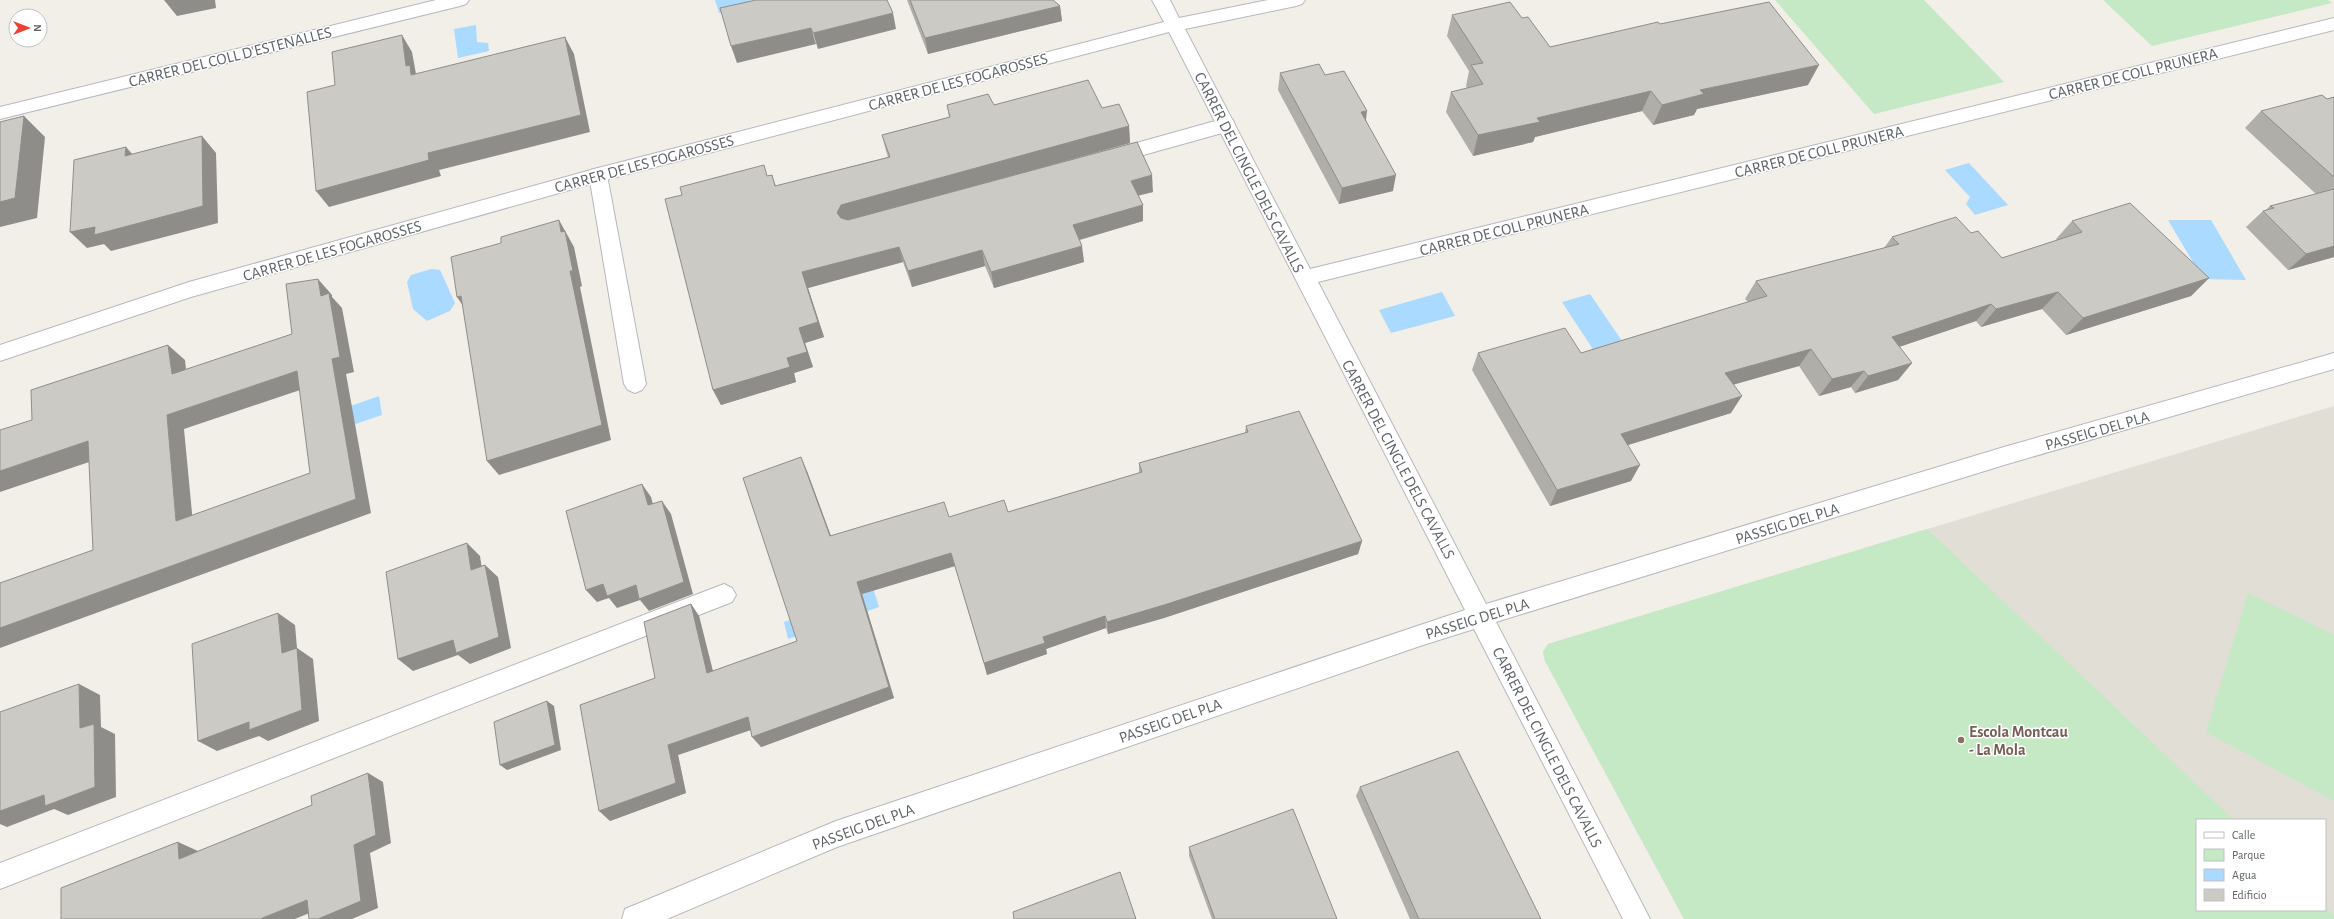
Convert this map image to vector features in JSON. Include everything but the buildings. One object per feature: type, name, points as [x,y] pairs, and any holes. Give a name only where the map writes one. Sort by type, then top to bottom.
[{"type":"street","name":"CARRER DEL COLL D'ESTENALLES","points":[[0,114],[226,56],[460,0]]},
{"type":"street","name":"CARRER DEL CINGLE DELS CAVALLS","points":[[1161,0],[1637,919]]},
{"type":"street","name":"CARRER DE LES FOGAROSSES","points":[[0,353],[189,290],[598,175],[1174,24],[1296,0]]},
{"type":"street","name":"CARRER DE COLL PRUNERA","points":[[1304,278],[2334,24]]},
{"type":"street","points":[[1096,161],[1226,125]]},
{"type":"street","points":[[598,175],[635,384]]},
{"type":"street","name":"PASSEIG DEL PLA","points":[[635,919],[836,834],[1481,616],[2004,456],[2334,362]]},
{"type":"street","points":[[0,876],[724,595]]},
{"type":"shaded area","name":"Escola Montcau - La Mola","points":[[2334,406],[2334,919],[1684,919],[1545,661],[1543,652],[1548,644]]},
{"type":"green space","points":[[1775,0],[1924,0],[2004,82],[1874,114]]},
{"type":"green space","points":[[2103,0],[2328,0],[2332,3],[2152,46]]},
{"type":"green space","name":"Escola Montcau - La Mola","points":[[1927,529],[2233,819],[2196,819],[2196,911],[2326,911],[2326,907],[2334,915],[2334,919],[1684,919],[1545,661],[1543,652],[1548,644]]},
{"type":"green space","points":[[2248,593],[2334,635],[2334,801],[2206,732]]},
{"type":"water","points":[[715,0],[754,0],[727,7],[731,15],[719,13]]},
{"type":"water","points":[[476,25],[477,42],[488,43],[489,51],[458,58],[454,29]]},
{"type":"water","points":[[1969,163],[2008,205],[1975,215],[1966,204],[1970,197],[1945,170]]},
{"type":"water","points":[[2168,220],[2211,220],[2246,280],[2203,279]]},
{"type":"water","points":[[431,269],[440,270],[455,303],[450,311],[427,321],[413,309],[407,282],[411,275]]},
{"type":"water","points":[[1442,292],[1455,316],[1391,333],[1379,310]]},
{"type":"water","points":[[1590,294],[1624,344],[1600,360],[1562,302]]},
{"type":"water","points":[[379,396],[382,415],[320,436],[345,408]]},
{"type":"water","points":[[872,585],[879,607],[788,639],[784,622],[838,604]]},
{"type":"place","name":"Escola Montcau - La Mola","points":[[1961,740]]}]
